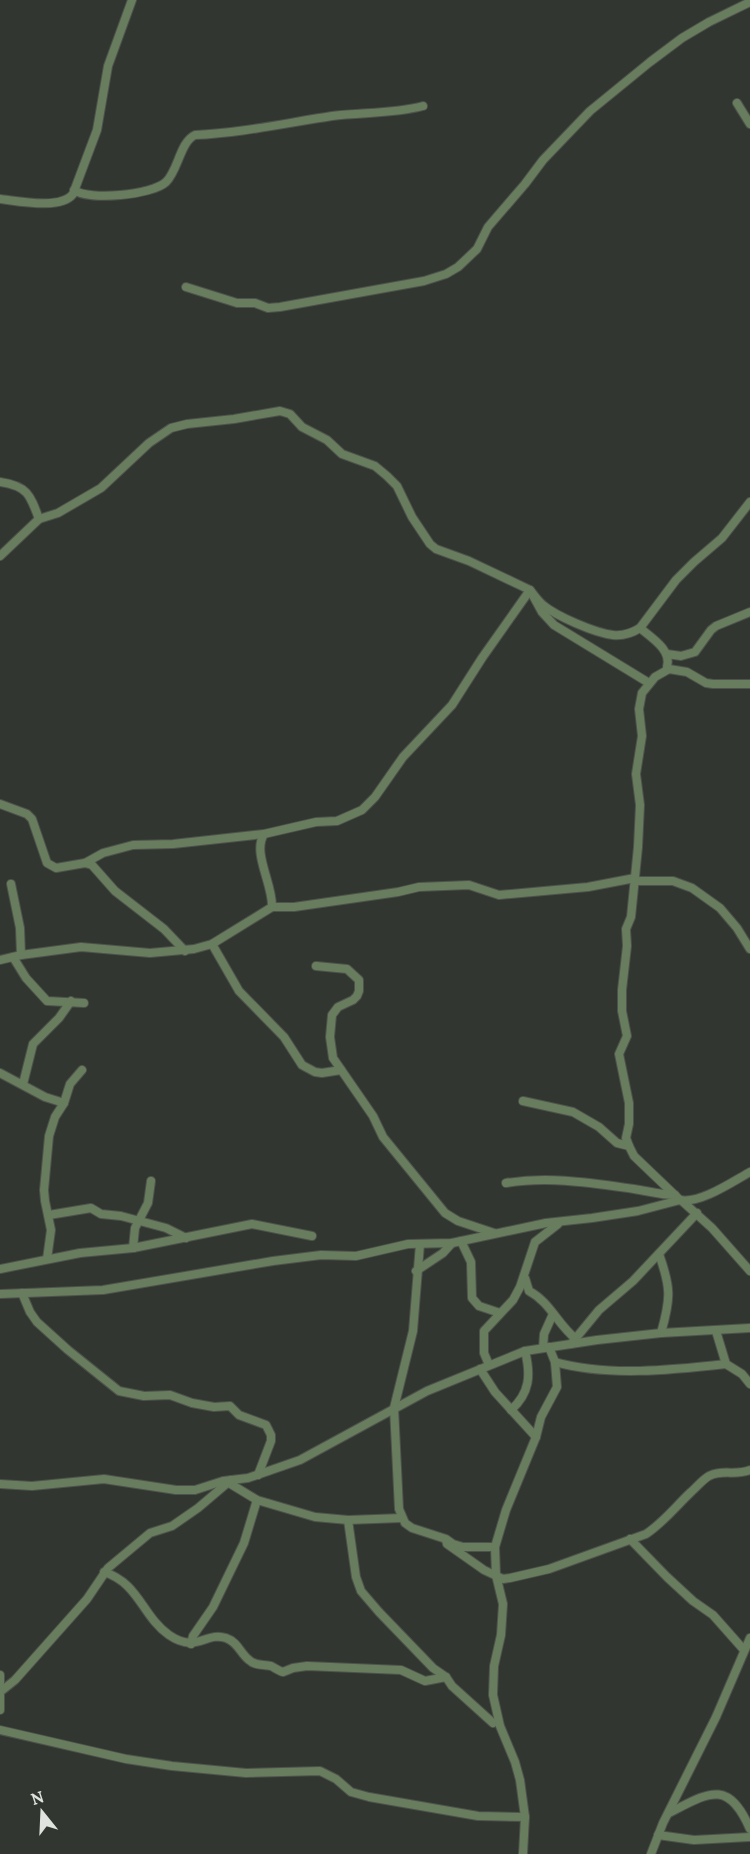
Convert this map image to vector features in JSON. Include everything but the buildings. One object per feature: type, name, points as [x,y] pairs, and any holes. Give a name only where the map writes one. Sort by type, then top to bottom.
[{"type":"street","points":[[0,199],[58,202],[70,198],[97,130],[108,66],[132,0]]},
{"type":"street","points":[[186,287],[237,303],[255,303],[268,308],[280,308],[424,281],[446,274],[458,267],[477,249],[488,227],[543,160],[590,111],[682,38],[750,2]]},
{"type":"street","points":[[737,103],[750,124]]},
{"type":"street","points":[[74,190],[79,194],[98,196],[139,192],[157,187],[168,179],[188,140],[195,135],[263,128],[341,115],[391,112],[423,106]]},
{"type":"street","points":[[0,555],[39,519],[58,513],[101,488],[149,442],[171,428],[280,411],[290,414],[302,427],[327,440],[342,454],[375,466],[387,476],[397,486],[412,517],[436,549],[469,561],[530,590],[540,603],[555,613],[604,633],[622,635],[640,628],[676,580],[722,538],[750,502]]},
{"type":"street","points":[[0,482],[16,484],[27,494],[39,519]]},
{"type":"street","points":[[530,590],[542,612],[554,625],[649,683]]},
{"type":"street","points":[[0,804],[27,814],[33,819],[45,859],[49,866],[56,868],[85,862],[103,853],[133,845],[184,843],[264,834],[316,822],[337,821],[362,810],[375,797],[403,757],[452,705],[530,590]]},
{"type":"street","points":[[667,654],[681,656],[695,652],[711,630],[750,612]]},
{"type":"street","points":[[640,628],[667,654],[669,669]]},
{"type":"street","points":[[750,684],[713,684],[687,672],[669,669],[654,676],[642,693],[639,709],[642,736],[636,774],[640,805],[631,916],[626,929],[627,946],[621,1002],[627,1036],[619,1054],[629,1103],[626,1138],[634,1156],[697,1213],[750,1271]]},
{"type":"street","points":[[264,834],[260,842],[260,851],[272,895],[272,907]]},
{"type":"street","points":[[85,862],[92,865],[115,891],[164,929],[185,951]]},
{"type":"street","points":[[0,960],[81,947],[150,953],[185,951],[212,944],[272,907],[301,906],[418,887],[469,885],[499,895],[596,886],[634,878],[638,881],[673,881],[692,888],[720,908],[737,928],[750,949]]},
{"type":"street","points":[[11,884],[20,928],[17,956],[26,978],[47,1001],[84,1002]]},
{"type":"street","points":[[212,944],[239,991],[284,1037],[302,1065],[322,1073],[341,1070]]},
{"type":"street","points":[[316,966],[347,969],[357,977],[360,984],[360,991],[356,998],[338,1007],[332,1015],[331,1052],[336,1065],[373,1116],[383,1137],[445,1213],[458,1221],[494,1233]]},
{"type":"street","points":[[23,1084],[33,1044],[54,1024],[71,1001]]},
{"type":"street","points":[[47,1259],[51,1230],[44,1190],[48,1145],[55,1118],[64,1103],[70,1084],[82,1070]]},
{"type":"street","points":[[0,1073],[45,1097],[64,1103]]},
{"type":"street","points":[[523,1101],[573,1112],[599,1127],[617,1143],[629,1146]]},
{"type":"street","points":[[506,1183],[525,1180],[582,1181],[686,1201],[708,1195],[750,1172]]},
{"type":"street","points":[[133,1248],[137,1221],[148,1203],[151,1180]]},
{"type":"street","points":[[0,1294],[103,1290],[273,1261],[321,1255],[356,1256],[408,1244],[457,1242],[546,1223],[630,1213],[679,1198]]},
{"type":"street","points":[[49,1215],[86,1208],[100,1214],[121,1216],[175,1231],[186,1238]]},
{"type":"street","points":[[574,1342],[599,1311],[633,1281],[697,1213]]},
{"type":"street","points":[[0,1269],[109,1249],[133,1248],[252,1224],[312,1236]]},
{"type":"street","points":[[489,1365],[484,1353],[484,1331],[513,1300],[525,1277],[536,1242],[558,1224]]},
{"type":"street","points":[[416,1271],[457,1242]]},
{"type":"street","points":[[457,1242],[471,1262],[472,1298],[479,1306],[500,1313]]},
{"type":"street","points":[[420,1244],[412,1331],[394,1408],[397,1498],[402,1518],[412,1528],[463,1547],[495,1547]]},
{"type":"street","points":[[658,1254],[667,1277],[669,1295],[661,1333]]},
{"type":"street","points":[[525,1277],[529,1291],[541,1299],[574,1342]]},
{"type":"street","points":[[22,1293],[37,1322],[119,1391],[144,1396],[173,1395],[192,1403],[214,1407],[230,1406],[239,1415],[266,1425],[271,1441],[258,1475]]},
{"type":"street","points":[[523,1854],[525,1817],[520,1780],[500,1726],[493,1695],[494,1666],[501,1635],[503,1604],[496,1575],[495,1547],[506,1510],[536,1437],[541,1417],[557,1387],[555,1362],[546,1348],[544,1334],[553,1314]]},
{"type":"street","points":[[0,1484],[32,1486],[104,1479],[184,1491],[195,1490],[258,1475],[300,1460],[394,1408],[525,1351],[574,1342],[661,1333],[750,1328]]},
{"type":"street","points":[[716,1331],[726,1364]]},
{"type":"street","points":[[511,1410],[522,1399],[529,1382],[525,1351]]},
{"type":"street","points":[[555,1362],[581,1369],[610,1371],[726,1364],[746,1372],[750,1384]]},
{"type":"street","points":[[480,1369],[495,1392],[536,1437]]},
{"type":"street","points":[[446,1539],[451,1549],[503,1579],[535,1573],[646,1534],[659,1526],[708,1476],[750,1470]]},
{"type":"street","points":[[230,1482],[257,1500],[308,1516],[348,1520],[402,1518]]},
{"type":"street","points":[[0,1692],[15,1680],[87,1599],[104,1572],[150,1533],[181,1521],[230,1482]]},
{"type":"street","points":[[191,1644],[193,1636],[213,1607],[244,1543],[257,1500]]},
{"type":"street","points":[[348,1520],[356,1577],[361,1591],[433,1668],[446,1677],[452,1686],[493,1724]]},
{"type":"street","points":[[630,1539],[693,1601],[713,1615],[744,1650]]},
{"type":"street","points":[[104,1572],[121,1580],[134,1591],[153,1619],[167,1634],[191,1644],[219,1636],[225,1637],[236,1644],[254,1664],[271,1666],[283,1672],[307,1666],[401,1670],[424,1681],[446,1677]]},
{"type":"street","points":[[651,1854],[658,1835],[716,1717],[750,1638]]},
{"type":"street","points":[[0,1675],[0,1710]]},
{"type":"street","points":[[0,1730],[149,1764],[246,1773],[320,1771],[336,1779],[351,1792],[369,1797],[478,1816],[525,1817]]},
{"type":"street","points":[[668,1814],[704,1796],[720,1793],[741,1811],[750,1829]]},
{"type":"street","points":[[658,1835],[694,1840],[750,1837]]}]
